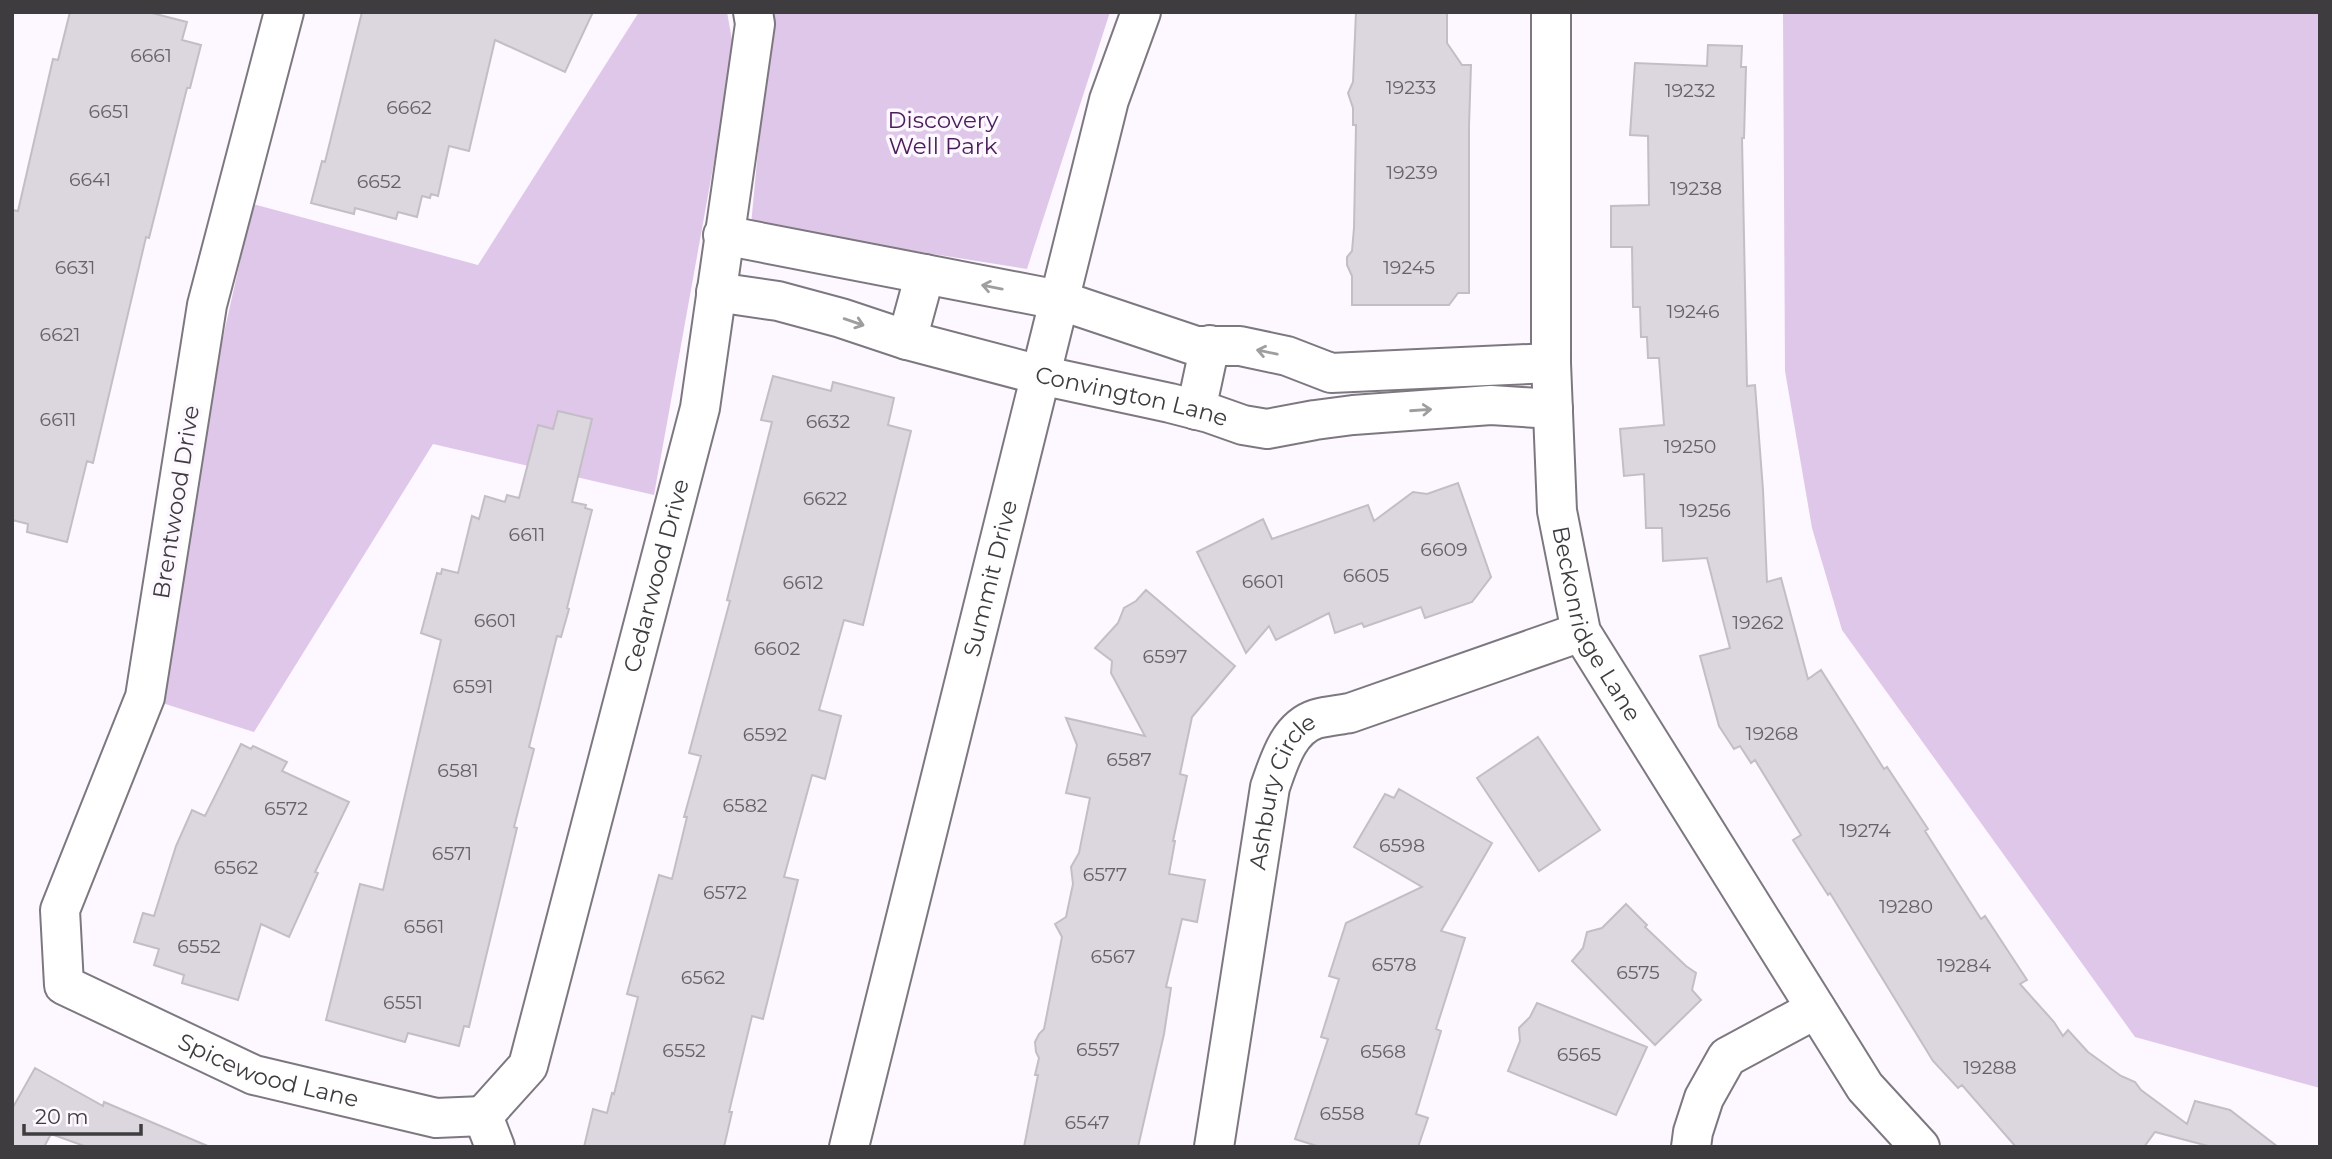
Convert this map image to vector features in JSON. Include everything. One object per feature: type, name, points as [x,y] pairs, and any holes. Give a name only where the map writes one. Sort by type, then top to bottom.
[{"type":"street","name":"Brentwood Drive","points":[[64,985],[60,910],[145,698],[207,305],[284,12]]},
{"type":"street","name":"Cedarwood Drive","points":[[489,1131],[528,1066],[700,408],[755,24],[753,12]]},
{"type":"street","name":"Summit Drive","points":[[849,1147],[1108,100],[1141,12]]},
{"type":"street","name":"Beckonridge Lane","points":[[1551,12],[1552,363],[1557,511],[1581,632],[1865,1087],[1920,1147]]},
{"type":"street","points":[[723,235],[1059,300],[1196,346],[1240,346],[1287,356],[1331,373],[1552,363]]},
{"type":"street","points":[[818,312],[828,255]]},
{"type":"street","points":[[907,340],[926,274]]},
{"type":"street","name":"Convington Lane","points":[[716,292],[778,301],[907,340],[1040,375],[1267,429],[1353,415],[1491,405],[1553,409]]},
{"type":"street","points":[[1195,410],[1210,345]]},
{"type":"street","points":[[1297,423],[1307,364]]},
{"type":"street","name":"Ashbury Circle","points":[[1214,1147],[1270,787],[1280,758],[1293,734],[1314,720],[1350,713],[1581,632]]},
{"type":"street","name":"Spicewood Lane","points":[[64,985],[254,1075],[489,1131]]},
{"type":"street","points":[[1690,1147],[1704,1098],[1727,1057],[1816,1009]]},
{"type":"green space","points":[[639,12],[727,12],[734,51],[654,495],[433,444],[254,732],[159,702],[184,580],[203,426],[253,204],[478,265]]},
{"type":"green space","name":"Discovery Well Park","points":[[771,12],[1110,12],[1027,269],[751,225]]},
{"type":"green space","points":[[1783,12],[2320,12],[2320,1088],[2135,1037],[1842,630],[1812,528],[1785,371]]},
{"type":"building","points":[[70,12],[148,12],[187,22],[182,40],[201,45],[190,88],[187,88],[149,238],[146,237],[93,463],[87,461],[67,542],[27,532],[28,524],[12,520],[12,210],[18,211],[53,59],[58,60]]},
{"type":"building","points":[[362,12],[593,12],[565,72],[495,40],[469,151],[449,146],[438,196],[422,196],[417,217],[398,212],[396,219],[355,208],[354,214],[311,203],[322,161],[325,162]]},
{"type":"building","points":[[1356,12],[1447,12],[1447,43],[1462,65],[1471,65],[1469,293],[1458,293],[1449,305],[1352,305],[1352,276],[1347,257],[1352,251],[1354,228],[1356,125],[1353,125],[1353,108],[1348,93],[1353,82]]},
{"type":"building","points":[[1708,45],[1742,46],[1741,67],[1746,67],[1742,138],[1747,386],[1755,385],[1767,582],[1781,578],[1808,679],[1821,670],[1884,769],[1887,767],[1928,829],[1925,831],[1981,919],[1985,916],[2027,980],[2020,984],[2063,1036],[2068,1030],[2088,1052],[2121,1076],[2135,1082],[2141,1090],[2187,1124],[2195,1101],[2230,1110],[2278,1147],[2212,1147],[2155,1132],[2144,1147],[2016,1147],[1962,1085],[1958,1088],[1933,1061],[1830,893],[1828,895],[1793,840],[1801,835],[1755,760],[1751,763],[1740,746],[1734,749],[1719,726],[1700,656],[1730,648],[1707,558],[1663,561],[1662,528],[1646,528],[1644,474],[1624,476],[1620,429],[1664,425],[1659,358],[1648,358],[1647,337],[1641,337],[1640,307],[1633,307],[1632,247],[1611,247],[1611,206],[1649,205],[1648,136],[1630,135],[1635,63],[1707,66]]},
{"type":"building","points":[[773,376],[831,391],[833,382],[894,398],[888,425],[911,431],[899,480],[863,625],[844,620],[819,710],[841,716],[825,779],[812,775],[784,877],[798,880],[763,1019],[752,1016],[729,1112],[732,1112],[724,1147],[584,1147],[593,1109],[607,1113],[612,1093],[614,1094],[638,997],[627,994],[659,875],[672,879],[687,817],[684,817],[701,756],[689,753],[730,601],[727,600],[772,422],[761,420]]},
{"type":"building","points":[[558,411],[592,419],[572,502],[586,505],[585,508],[592,510],[567,608],[569,609],[561,637],[557,636],[529,747],[534,749],[469,1027],[464,1026],[459,1046],[408,1033],[405,1042],[326,1020],[360,884],[383,890],[441,640],[421,633],[437,573],[441,574],[442,569],[458,573],[472,516],[479,519],[485,496],[505,502],[507,495],[519,498],[538,425],[553,429]]},
{"type":"building","points":[[1458,483],[1491,577],[1472,602],[1425,618],[1421,607],[1364,627],[1362,623],[1335,633],[1329,613],[1276,640],[1269,626],[1246,653],[1197,552],[1263,519],[1272,539],[1368,505],[1374,521],[1413,492],[1427,494]]},
{"type":"building","points":[[1146,590],[1235,666],[1192,717],[1180,774],[1187,776],[1169,874],[1205,880],[1197,922],[1182,919],[1166,987],[1171,988],[1164,1034],[1138,1147],[1024,1147],[1038,1075],[1035,1075],[1039,1058],[1035,1042],[1044,1029],[1062,937],[1055,924],[1066,917],[1073,884],[1071,867],[1079,853],[1090,798],[1066,793],[1077,745],[1066,718],[1145,736],[1111,673],[1112,661],[1095,648],[1118,623],[1124,608],[1136,601]]},
{"type":"building","points":[[1538,737],[1600,830],[1539,871],[1477,778]]},
{"type":"building","points":[[241,744],[251,749],[253,746],[287,762],[282,771],[349,802],[315,872],[318,873],[289,937],[261,924],[238,1000],[182,983],[184,975],[154,965],[159,949],[134,942],[143,913],[154,916],[176,846],[192,810],[205,816]]},
{"type":"building","points":[[1399,789],[1492,843],[1441,931],[1465,938],[1436,1029],[1441,1031],[1416,1114],[1428,1118],[1418,1147],[1320,1147],[1295,1139],[1328,1039],[1321,1037],[1339,979],[1329,976],[1346,923],[1422,887],[1354,847],[1385,794],[1394,798]]},
{"type":"building","points":[[1626,904],[1647,925],[1645,927],[1696,973],[1692,990],[1701,1000],[1655,1045],[1572,961],[1583,948],[1587,932],[1602,928]]},
{"type":"building","points":[[1537,1003],[1647,1047],[1616,1115],[1508,1071],[1520,1041],[1519,1028],[1530,1017]]},
{"type":"building","points":[[35,1068],[103,1106],[104,1102],[210,1147],[87,1147],[51,1134],[44,1147],[12,1147],[12,1109]]}]
